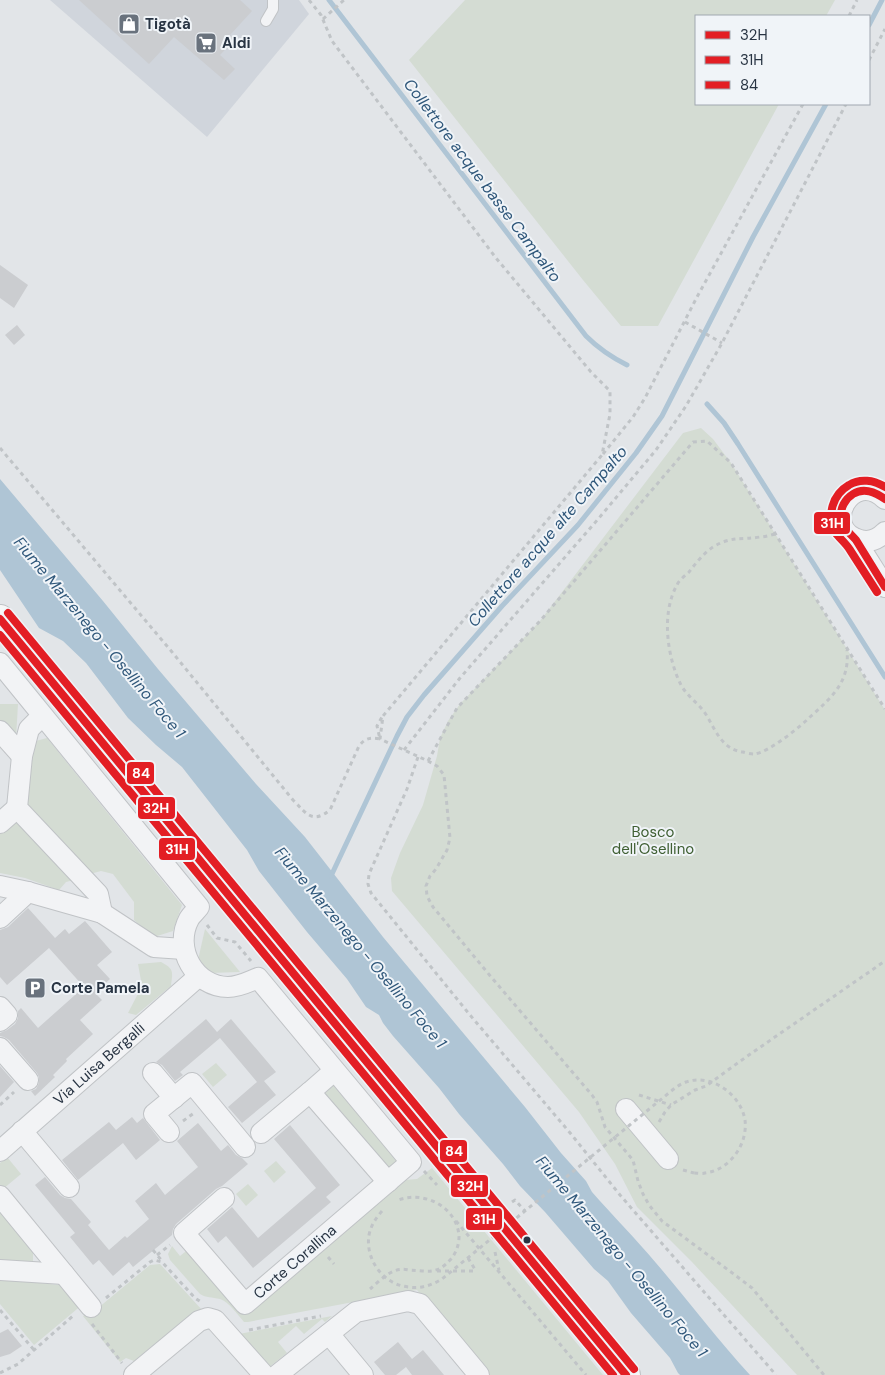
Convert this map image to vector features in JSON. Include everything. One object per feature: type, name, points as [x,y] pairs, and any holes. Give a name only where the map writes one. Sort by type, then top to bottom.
[{"type":"main road","points":[[0,619],[626,1375]]},
{"type":"street","points":[[884,534],[869,542],[854,538],[848,534],[844,527],[841,513],[847,499],[859,491],[874,491],[885,499]]},
{"type":"street","points":[[872,567],[884,534]]},
{"type":"street","points":[[854,538],[885,587]]},
{"type":"street","points":[[2,671],[42,716],[197,909],[189,919],[184,934],[184,949],[189,964],[199,976],[213,984],[228,987],[243,985],[258,978],[411,1162]]},
{"type":"street","points":[[0,824],[17,808],[22,756],[28,729],[42,716]]},
{"type":"street","points":[[0,731],[22,756]]},
{"type":"street","points":[[17,808],[98,894],[102,913]]},
{"type":"street","points":[[0,886],[102,913],[154,947],[184,949]]},
{"type":"street","points":[[0,918],[28,892]]},
{"type":"street","name":"Via Luisa Bergalli","points":[[0,1151],[199,976]]},
{"type":"street","points":[[290,1016],[311,995]]},
{"type":"street","points":[[0,1007],[7,1015],[0,1021]]},
{"type":"street","points":[[0,1048],[28,1080]]},
{"type":"street","points":[[261,1134],[334,1070]]},
{"type":"street","points":[[153,1073],[174,1098]]},
{"type":"street","points":[[169,1132],[154,1114],[194,1081],[208,1102],[246,1147]]},
{"type":"street","points":[[310,1092],[388,1182]]},
{"type":"street","points":[[631,1101],[668,1159]]},
{"type":"street","points":[[22,1131],[69,1187]]},
{"type":"street","name":"Corte Corallina","points":[[224,1198],[184,1233],[245,1304],[411,1162]]},
{"type":"street","points":[[0,1196],[64,1274],[86,1309]]},
{"type":"street","points":[[0,1270],[64,1274]]},
{"type":"street","points":[[277,1375],[327,1324],[356,1312],[408,1301],[420,1304],[479,1375]]},
{"type":"street","points":[[130,1371],[199,1321],[208,1318],[215,1320],[264,1375]]},
{"type":"street","points":[[327,1324],[363,1375]]},
{"type":"lane","points":[[266,21],[273,9],[272,0]]},
{"type":"path","points":[[310,0],[323,19],[332,41],[496,258],[591,372],[610,390],[610,414],[602,456]]},
{"type":"path","points":[[323,19],[344,0]]},
{"type":"path","points":[[850,15],[857,0]]},
{"type":"path","points":[[870,58],[885,29]]},
{"type":"path","points":[[380,739],[376,726],[388,707],[633,417],[802,105]]},
{"type":"path","points":[[404,750],[460,678],[656,450],[686,406],[722,343],[845,105]]},
{"type":"path","points":[[685,322],[722,343]]},
{"type":"path","points":[[428,761],[457,708],[540,621],[693,442],[707,441],[730,463],[885,709]]},
{"type":"path","points":[[0,448],[172,652],[293,800],[309,815],[316,818],[323,816],[330,810],[359,746],[371,738],[380,739],[437,766],[444,775],[450,838],[445,855],[430,876],[426,886],[427,896],[433,906],[592,1095],[597,1102],[605,1127],[633,1160],[643,1194],[658,1217],[752,1288],[824,1375]]},
{"type":"path","points":[[775,534],[760,538],[733,539],[722,542],[697,561],[686,576],[677,584],[667,619],[668,642],[681,685],[688,696],[699,705],[710,720],[720,740],[734,751],[755,754],[775,744],[803,724],[834,694],[842,680],[848,662],[847,648]]},
{"type":"path","points":[[418,757],[407,789],[369,874],[368,884],[371,893],[620,1195],[776,1375]]},
{"type":"path","points":[[197,909],[217,938],[235,942],[261,973],[258,978]]},
{"type":"path","points":[[658,1126],[664,1112],[671,1106],[695,1090],[706,1086],[885,961]]},
{"type":"path","points":[[386,1207],[374,1221],[370,1233],[370,1250],[376,1267],[395,1284],[421,1287],[433,1284],[468,1258],[678,1086],[697,1080],[719,1085],[732,1096],[742,1109],[745,1130],[740,1150],[729,1162],[705,1173],[683,1170],[668,1159]]},
{"type":"path","points":[[631,1101],[671,1106]]},
{"type":"path","points":[[169,1132],[208,1102]]},
{"type":"path","points":[[411,1162],[425,1171],[438,1185]]},
{"type":"path","points":[[391,1203],[402,1198],[414,1197],[427,1198],[439,1204],[500,1272],[586,1375]]},
{"type":"path","points":[[512,1202],[515,1200],[525,1211]]},
{"type":"path","points":[[435,1271],[441,1269],[457,1250],[459,1241],[458,1230],[454,1219]]},
{"type":"path","points":[[482,1236],[488,1244]]},
{"type":"path","points":[[154,1250],[162,1262],[195,1298],[206,1303]]},
{"type":"path","points":[[494,1251],[500,1272]]},
{"type":"path","points":[[366,1292],[393,1271],[400,1269],[476,1271],[468,1258]]},
{"type":"path","points":[[0,1373],[18,1364],[78,1312],[97,1305],[150,1262],[159,1260],[162,1262]]},
{"type":"path","points":[[86,1309],[130,1371]]},
{"type":"path","points":[[0,1310],[34,1350]]},
{"type":"path","points":[[244,1330],[327,1324]]},
{"type":"shaded area","points":[[50,0],[299,0],[309,14],[207,137]]},
{"type":"green space","points":[[465,0],[835,0],[827,15],[695,15],[695,105],[778,105],[658,326],[621,326],[409,60]]},
{"type":"green space","name":"Bosco dell'Osellino","points":[[701,428],[713,439],[731,463],[885,710],[885,1375],[797,1375],[692,1262],[637,1207],[615,1164],[579,1112],[392,891],[391,878],[400,853],[423,805],[437,756],[440,738],[448,721],[460,704],[540,621],[683,433]]},
{"type":"green space","points":[[0,704],[18,704],[16,738],[0,720]]},
{"type":"green space","points":[[47,738],[182,905],[173,931],[154,937],[134,920],[134,902],[113,874],[101,871],[90,874],[26,805],[32,742]]},
{"type":"green space","points":[[17,820],[74,880],[66,882],[59,890],[25,878],[0,873],[0,833]]},
{"type":"green space","points":[[205,929],[240,972],[209,973],[198,960]]},
{"type":"green space","points":[[161,962],[172,971],[171,986],[136,1015],[128,1013],[142,986],[138,964]]},
{"type":"green space","points":[[216,1063],[227,1075],[213,1087],[202,1074]]},
{"type":"green space","points":[[334,1085],[401,1161],[392,1169],[383,1167],[321,1097]]},
{"type":"green space","points":[[7,1157],[21,1174],[3,1189],[0,1185],[0,1163]]},
{"type":"green space","points":[[276,1161],[286,1172],[274,1183],[264,1171]]},
{"type":"green space","points":[[432,1168],[603,1375],[489,1375],[417,1290],[244,1322],[227,1303],[220,1299],[200,1294],[170,1260],[168,1254],[172,1246],[180,1256],[190,1248],[237,1305],[405,1180],[417,1179]]},
{"type":"green space","points":[[248,1184],[258,1195],[246,1206],[236,1194]]},
{"type":"green space","points":[[0,1212],[33,1251],[33,1265],[0,1262]]},
{"type":"green space","points":[[160,1264],[202,1310],[193,1313],[134,1361],[126,1358],[120,1362],[83,1316],[98,1308],[150,1265]]},
{"type":"green space","points":[[0,1279],[69,1286],[83,1304],[34,1345],[0,1304]]},
{"type":"green space","points":[[332,1316],[325,1322],[322,1319],[304,1334],[296,1326],[278,1342],[287,1353],[268,1368],[239,1334]]},
{"type":"water","name":"Fiume Marzenego - Osellino Foce 1","points":[[0,479],[158,669],[256,784],[305,837],[383,937],[586,1181],[592,1192],[668,1277],[750,1375],[680,1375],[678,1373],[670,1358],[631,1313],[608,1281],[594,1269],[520,1186],[439,1088],[393,1036],[379,1015],[366,1007],[347,979],[259,871],[247,850],[182,767],[128,718],[86,663],[63,641],[39,628],[0,570]]},
{"type":"building","name":"Aldi","points":[[79,0],[240,0],[252,11],[230,35],[235,39],[220,55],[235,69],[224,80],[174,37],[149,64]]},
{"type":"building","points":[[0,265],[28,285],[14,308],[0,298]]},
{"type":"building","points":[[17,325],[25,335],[14,345],[5,335]]},
{"type":"building","points":[[28,908],[55,938],[65,929],[69,934],[85,921],[112,952],[97,965],[110,979],[95,993],[102,1000],[80,1020],[93,1034],[66,1059],[67,1061],[53,1075],[55,1077],[35,1096],[31,1091],[36,1089],[39,1083],[37,1073],[9,1040],[0,1036],[0,1033],[15,1024],[18,1018],[18,1011],[21,1008],[38,1028],[84,987],[49,948],[7,985],[0,977],[0,930],[8,927]]},
{"type":"building","points":[[206,1019],[217,1032],[231,1019],[276,1072],[264,1081],[276,1095],[242,1123],[228,1107],[257,1082],[220,1038],[180,1072],[183,1075],[175,1081],[162,1065],[156,1062]]},
{"type":"building","points":[[0,1066],[14,1082],[0,1097]]},
{"type":"building","points":[[132,1117],[137,1123],[143,1118],[160,1140],[136,1160],[123,1143],[78,1180],[62,1160],[109,1122],[116,1130]]},
{"type":"building","points":[[198,1123],[221,1151],[228,1145],[236,1155],[248,1164],[176,1224],[172,1235],[133,1267],[129,1262],[113,1276],[99,1260],[93,1265],[70,1237],[75,1233],[35,1185],[45,1177],[60,1195],[71,1199],[91,1222],[88,1225],[109,1250],[125,1236],[127,1238],[149,1219],[135,1201],[156,1183],[165,1195],[198,1167],[177,1141]]},
{"type":"building","points":[[290,1125],[340,1185],[326,1197],[331,1202],[253,1268],[226,1236],[218,1243],[207,1229],[232,1207],[258,1238],[316,1188],[274,1139]]},
{"type":"building","points":[[8,1329],[22,1346],[10,1354],[0,1357],[0,1333]]},
{"type":"building","points":[[398,1342],[412,1359],[423,1350],[444,1375],[412,1375],[406,1367],[396,1375],[385,1375],[374,1362]]},
{"type":"waterway","name":"Collettore acque basse Campalto","points":[[329,0],[586,336],[605,352],[627,365]]},
{"type":"waterway","name":"Collettore acque alte Campalto","points":[[870,23],[882,0]]},
{"type":"waterway","name":"Collettore acque alte Campalto","points":[[331,876],[407,717],[502,606],[578,525],[636,453],[662,416],[753,237],[825,105]]},
{"type":"waterway","name":"Collettore acque basse Campalto","points":[[707,404],[724,423],[738,444],[885,677]]},
{"type":"transit line","name":"31H","points":[[877,592],[848,547],[835,532],[831,512],[839,494],[853,483],[867,481],[885,487]]},
{"type":"transit line","name":"32H","points":[[885,499],[869,491],[857,492],[845,501],[841,514],[845,528],[856,540],[885,587]]},
{"type":"transit line","name":"84","points":[[8,613],[634,1369]]},
{"type":"transit line","name":"32H","points":[[0,619],[626,1375]]},
{"type":"transit line","name":"31H","points":[[0,635],[613,1375]]},
{"type":"place","name":"Tigotà","points":[[129,24]]},
{"type":"place","name":"Aldi","points":[[206,43]]},
{"type":"place","name":"Corte Pamela","points":[[35,988]]}]
